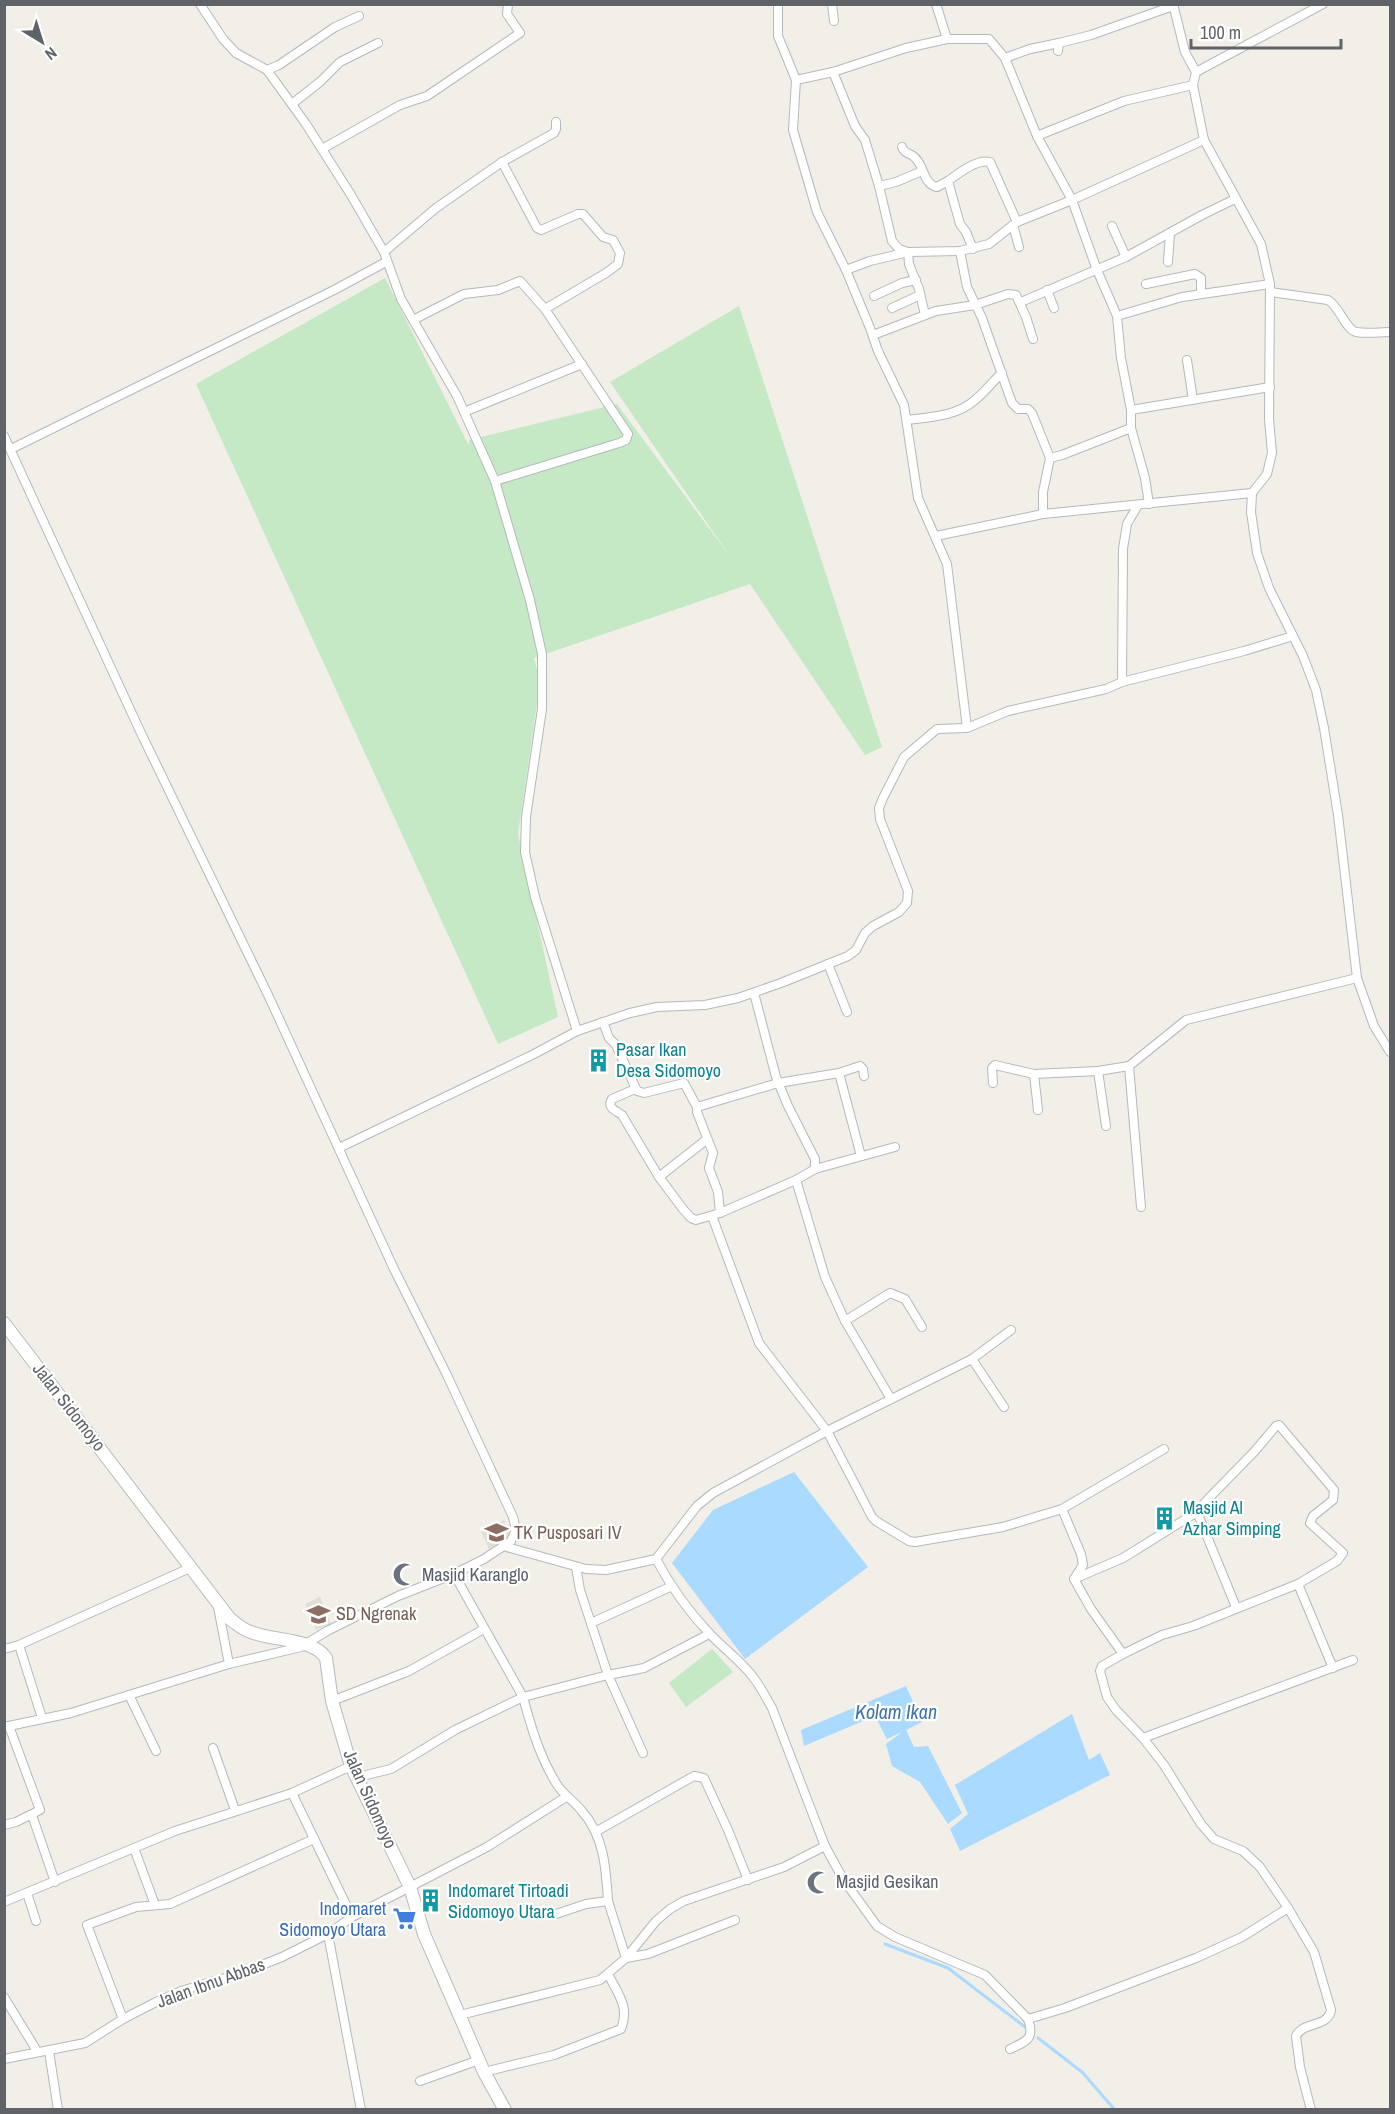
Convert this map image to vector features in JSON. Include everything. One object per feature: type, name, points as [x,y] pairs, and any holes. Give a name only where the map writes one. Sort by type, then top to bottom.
[{"type":"main road","name":"Jalan Sidomoyo","points":[[4,1323],[230,1619],[249,1632],[308,1644],[326,1658],[332,1701],[355,1771],[410,1887],[424,1934],[482,2066],[505,2109]]},
{"type":"street","points":[[200,4],[223,39],[236,53],[267,70],[322,148],[384,252],[401,299],[464,412],[495,481],[530,600],[542,654],[542,709],[526,817],[525,852],[535,897],[577,1031]]},
{"type":"street","points":[[322,148],[400,105],[427,96],[520,33],[507,14],[508,4]]},
{"type":"street","points":[[778,4],[778,36],[796,80],[794,130],[817,212],[846,270],[878,351],[904,405],[918,498],[947,564],[967,728]]},
{"type":"street","points":[[832,4],[834,21]]},
{"type":"street","points":[[936,4],[947,39]]},
{"type":"street","points":[[1323,4],[1197,72],[1192,85],[1204,140],[1261,244],[1270,288],[1271,462],[1267,474],[1252,493],[1251,512],[1257,553],[1269,588],[1303,656],[1316,690],[1346,871],[1357,978],[1374,1026],[1390,1052]]},
{"type":"street","points":[[1005,58],[1030,49],[1058,47],[1173,5],[1185,52],[1197,72]]},
{"type":"street","points":[[267,70],[279,65],[335,27],[359,16]]},
{"type":"street","points":[[796,80],[833,72],[906,48],[947,39],[986,38],[994,44],[1005,58],[1037,136],[1072,200],[1097,270],[1117,316],[1121,358],[1131,410],[1131,428],[1145,478],[1149,504]]},
{"type":"street","points":[[292,104],[340,62],[378,43]]},
{"type":"street","points":[[833,72],[855,126],[865,140],[892,241],[899,249],[908,252]]},
{"type":"street","points":[[1037,136],[1124,101],[1192,85]]},
{"type":"street","points":[[384,252],[436,208],[502,162],[554,133],[556,122]]},
{"type":"street","points":[[846,270],[870,261],[908,252],[960,251],[989,244],[1015,223],[1072,200],[1204,140]]},
{"type":"street","points":[[902,147],[905,153],[915,158],[929,184],[934,188],[988,160],[1015,223],[1019,247]]},
{"type":"street","points":[[502,162],[537,228],[541,230],[583,214],[603,237],[613,240],[620,253],[618,264],[606,273],[545,309]]},
{"type":"street","points":[[879,186],[896,182],[922,171]]},
{"type":"street","points":[[948,181],[960,224],[974,249]]},
{"type":"street","points":[[1021,302],[1126,257],[1235,199]]},
{"type":"street","points":[[1112,226],[1126,257]]},
{"type":"street","points":[[1168,262],[1170,233]]},
{"type":"street","points":[[960,251],[967,287],[1012,403],[1018,409],[1028,409],[1032,413],[1050,458],[1043,492],[1043,514]]},
{"type":"street","points":[[908,252],[909,264],[925,315]]},
{"type":"street","points":[[11,449],[334,290],[386,262]]},
{"type":"street","points":[[1146,284],[1195,274],[1201,278],[1201,294]]},
{"type":"street","points":[[413,320],[464,294],[498,290],[517,281],[522,282],[545,309],[628,434],[626,440],[495,481]]},
{"type":"street","points":[[874,296],[902,284],[918,288],[930,286]]},
{"type":"street","points":[[892,308],[918,288]]},
{"type":"street","points":[[1117,316],[1182,297],[1270,288],[1334,303],[1350,329],[1356,332],[1390,332]]},
{"type":"street","points":[[1047,290],[1054,308]]},
{"type":"street","points":[[873,335],[925,315],[1008,294],[1016,295],[1021,302],[1034,339]]},
{"type":"street","points":[[1187,360],[1193,400]]},
{"type":"street","points":[[464,412],[582,364]]},
{"type":"street","points":[[907,420],[944,415],[967,405],[1002,373]]},
{"type":"street","points":[[1131,410],[1270,387]]},
{"type":"street","points":[[1050,458],[1131,428]]},
{"type":"street","points":[[4,436],[140,731],[269,997],[394,1269],[446,1373],[513,1517],[516,1530],[511,1541],[484,1559],[327,1630],[308,1644],[294,1650],[229,1664],[71,1713],[7,1727],[40,1810],[4,1825]]},
{"type":"street","points":[[936,536],[1031,515],[1252,493]]},
{"type":"street","points":[[1122,682],[1123,549],[1127,524],[1138,506]]},
{"type":"street","points":[[339,1148],[577,1031],[657,1007],[705,1005],[754,993],[852,954],[865,933],[899,912],[907,903],[908,891],[880,819],[879,808],[904,757],[937,729],[967,728],[1008,711],[1106,689],[1122,682],[1293,636]]},
{"type":"street","points":[[828,964],[847,1012]]},
{"type":"street","points":[[993,1083],[992,1068],[999,1064],[1034,1074],[1098,1071],[1129,1066],[1186,1020],[1357,978]]},
{"type":"street","points":[[754,993],[778,1083],[815,1159],[815,1169]]},
{"type":"street","points":[[603,1022],[609,1038],[616,1045],[635,1089],[644,1093],[682,1083],[697,1107],[712,1153],[709,1168],[718,1192],[716,1214],[759,1343],[827,1431],[872,1517],[909,1541],[964,1535],[1003,1527],[1062,1509],[1164,1449]]},
{"type":"street","points":[[697,1107],[778,1083],[839,1073],[860,1066],[864,1076]]},
{"type":"street","points":[[1129,1066],[1141,1207]]},
{"type":"street","points":[[1098,1071],[1106,1126]]},
{"type":"street","points":[[839,1073],[861,1156]]},
{"type":"street","points":[[1034,1074],[1038,1110]]},
{"type":"street","points":[[635,1089],[612,1099],[610,1105],[614,1111],[625,1118],[659,1177],[691,1218],[696,1220],[716,1214],[796,1180],[815,1169],[895,1147]]},
{"type":"street","points":[[659,1177],[706,1140]]},
{"type":"street","points":[[796,1180],[825,1277],[845,1321],[891,1399]]},
{"type":"street","points":[[845,1321],[890,1293],[905,1299],[922,1327]]},
{"type":"street","points":[[504,1546],[576,1567],[606,1570],[656,1559],[704,1498],[827,1431],[972,1359],[1011,1330]]},
{"type":"street","points":[[972,1359],[1004,1407]]},
{"type":"street","points":[[1074,1579],[1123,1558],[1197,1512],[1254,1452],[1274,1427],[1280,1425],[1334,1490],[1333,1500],[1314,1516],[1310,1523],[1343,1553],[1337,1561],[1298,1584],[1193,1626],[1162,1635],[1102,1666],[1100,1671],[1107,1697],[1164,1765],[1201,1824],[1214,1839],[1243,1851],[1260,1867],[1314,1952],[1331,2010],[1326,2020],[1301,2029],[1296,2036],[1300,2067],[1311,2109]]},
{"type":"street","points":[[1062,1509],[1081,1554],[1083,1565],[1074,1579]]},
{"type":"street","points":[[1197,1512],[1236,1607]]},
{"type":"street","points":[[656,1559],[670,1587],[709,1634],[752,1675],[763,1691],[772,1708],[825,1846],[843,1880],[877,1926],[901,1940],[985,1975],[1028,2019],[1032,2029],[1026,2040],[1010,2049]]},
{"type":"street","points":[[4,1649],[20,1645],[192,1567]]},
{"type":"street","points":[[576,1567],[580,1590],[608,1676],[643,1753]]},
{"type":"street","points":[[454,1574],[523,1697],[533,1733],[545,1762],[566,1797],[583,1811],[597,1831],[607,1869],[608,1901],[626,1958]]},
{"type":"street","points":[[1074,1579],[1091,1609],[1123,1654]]},
{"type":"street","points":[[1298,1584],[1332,1668]]},
{"type":"street","points":[[591,1623],[670,1587]]},
{"type":"street","points":[[217,1604],[229,1664]]},
{"type":"street","points":[[332,1701],[409,1671],[484,1629]]},
{"type":"street","points":[[4,1902],[175,1830],[355,1771],[391,1769],[455,1730],[523,1697],[644,1668],[709,1634]]},
{"type":"street","points":[[20,1645],[42,1718]]},
{"type":"street","points":[[1143,1738],[1353,1660]]},
{"type":"street","points":[[129,1695],[156,1751]]},
{"type":"street","points":[[213,1748],[235,1810]]},
{"type":"street","points":[[597,1831],[674,1786],[694,1776],[700,1776],[704,1778],[728,1830],[748,1880]]},
{"type":"street","points":[[292,1793],[352,1917]]},
{"type":"street","name":"Jalan Ibnu Abbas","points":[[4,2059],[85,2043],[123,2019],[181,1991],[242,1973],[282,1957],[328,1934],[352,1917],[487,1847],[566,1797]]},
{"type":"street","points":[[32,1815],[55,1882]]},
{"type":"street","points":[[123,2019],[87,1925],[136,1907],[170,1904],[314,1839]]},
{"type":"street","points":[[460,2015],[589,1983],[608,1974],[626,1958],[656,1921],[670,1909],[684,1901],[784,1867],[825,1846]]},
{"type":"street","points":[[134,1848],[155,1905]]},
{"type":"street","points":[[27,1893],[36,1921]]},
{"type":"street","points":[[556,1914],[586,1904],[608,1901]]},
{"type":"street","points":[[1028,2019],[1065,2008],[1197,1958],[1242,1937],[1288,1908]]},
{"type":"street","points":[[626,1958],[648,1954],[735,1920]]},
{"type":"street","points":[[328,1934],[361,2109]]},
{"type":"street","points":[[420,2081],[482,2066],[554,2055],[621,2029],[625,2008],[608,1974]]},
{"type":"street","points":[[4,1997],[37,2051]]},
{"type":"street","points":[[49,2051],[58,2109]]},
{"type":"shaded area","name":"TK Pusposari IV","points":[[504,1520],[510,1535],[489,1549],[481,1531]]},
{"type":"shaded area","name":"SD Ngrenak","points":[[320,1597],[331,1624],[316,1630],[305,1604]]},
{"type":"green space","points":[[385,278],[469,446],[469,440],[617,404],[731,558],[610,382],[739,306],[882,747],[865,755],[750,584],[534,658],[540,683],[518,834],[558,1017],[498,1044],[196,384]]},
{"type":"green space","points":[[712,1649],[733,1672],[686,1707],[669,1683]]},
{"type":"water","points":[[794,1472],[868,1567],[745,1659],[672,1563],[713,1510]]},
{"type":"water","name":"Kolam Ikan","points":[[906,1686],[922,1722],[906,1730],[914,1747],[928,1746],[962,1813],[948,1824],[920,1782],[892,1766],[886,1744],[902,1732],[887,1739],[875,1716],[804,1746],[801,1730]]},
{"type":"water","points":[[1072,1714],[1089,1760],[1100,1753],[1110,1775],[960,1851],[950,1829],[968,1814],[955,1785]]},
{"type":"waterway","points":[[885,1944],[948,1968],[1025,2027]]},
{"type":"waterway","points":[[1038,2038],[1082,2072],[1115,2110]]},
{"type":"place","name":"Pasar Ikan Desa Sidomoyo","points":[[598,1060]]},
{"type":"place","name":"Masjid Al Azhar Simping","points":[[1165,1518]]},
{"type":"place","name":"TK Pusposari IV","points":[[496,1533]]},
{"type":"place","name":"Masjid Karanglo","points":[[404,1575]]},
{"type":"place","name":"SD Ngrenak","points":[[318,1614]]},
{"type":"place","name":"Masjid Gesikan","points":[[818,1882]]},
{"type":"place","name":"Indomaret Tirtoadi Sidomoyo Utara","points":[[430,1901]]},
{"type":"place","name":"Indomaret Sidomoyo Utara","points":[[404,1919]]}]
